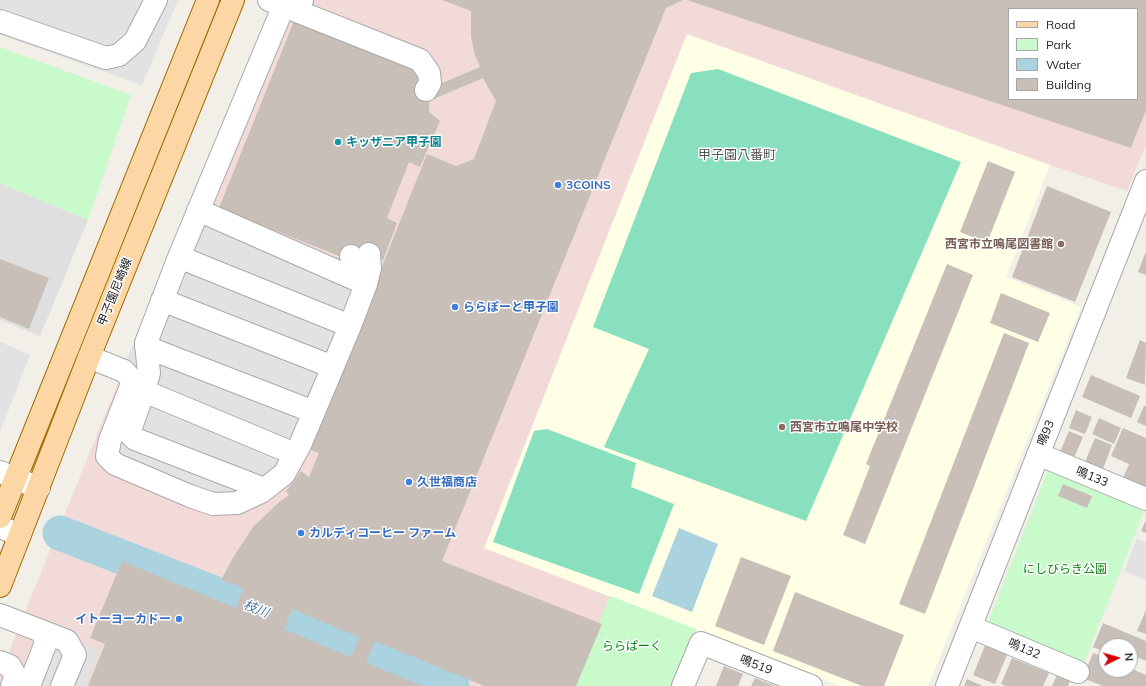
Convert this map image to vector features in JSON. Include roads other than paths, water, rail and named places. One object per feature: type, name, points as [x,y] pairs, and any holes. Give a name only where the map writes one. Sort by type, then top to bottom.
[{"type":"main road","name":"甲子園尼崎線","points":[[0,517],[8,475],[48,395],[208,0]]},
{"type":"main road","name":"甲子園尼崎線","points":[[0,586],[10,531],[38,488],[232,0]]},
{"type":"street","points":[[0,21],[106,58],[119,55],[135,41],[156,0]]},
{"type":"street","points":[[264,489],[135,439],[129,433],[149,373],[146,343],[198,210],[285,2],[420,60],[429,73],[430,83],[426,90]]},
{"type":"street","name":"鳴93","points":[[947,686],[1146,181]]},
{"type":"street","points":[[198,210],[366,284]]},
{"type":"street","points":[[89,357],[124,371],[133,381],[110,440],[107,456],[115,464],[190,496],[213,504],[237,503],[261,492],[284,474],[300,445],[366,284],[370,268],[360,255]]},
{"type":"street","points":[[179,257],[350,326]]},
{"type":"street","points":[[162,300],[333,367]]},
{"type":"street","points":[[146,347],[314,412]]},
{"type":"street","points":[[144,391],[295,454]]},
{"type":"street","name":"鳴133","points":[[1038,454],[1146,499]]},
{"type":"street","points":[[8,475],[38,488]]},
{"type":"street","points":[[0,615],[67,641],[74,655],[62,686]]},
{"type":"street","name":"鳴132","points":[[970,627],[1078,672]]},
{"type":"street","points":[[29,686],[45,646],[44,632]]},
{"type":"street","name":"鳴519","points":[[683,686],[701,643],[811,686]]},
{"type":"street","points":[[0,662],[10,666],[16,677],[12,686]]},
{"type":"water","points":[[679,528],[718,544],[692,612],[652,596]]},
{"type":"waterway","name":"枝川","points":[[60,533],[452,686]]},
{"type":"place","name":"キッザニア甲子園","points":[[338,142]]},
{"type":"place","name":"3COINS","points":[[558,185]]},
{"type":"place","name":"西宮市立鳴尾図書館","points":[[1061,244]]},
{"type":"place","name":"ららぽーと甲子園","points":[[455,307]]},
{"type":"place","name":"西宮市立鳴尾中学校","points":[[782,427]]},
{"type":"place","name":"久世福商店","points":[[409,482]]},
{"type":"place","name":"カルディコーヒー ファーム","points":[[301,533]]},
{"type":"place","name":"イトーヨーカドー","points":[[179,619]]},
{"type":"district","name":"甲子園八番町","points":[[737,155]]},
{"type":"park label","name":"にしびらき公園","points":[[1065,569]]},
{"type":"park label","name":"ららぱーく","points":[[632,646]]}]
